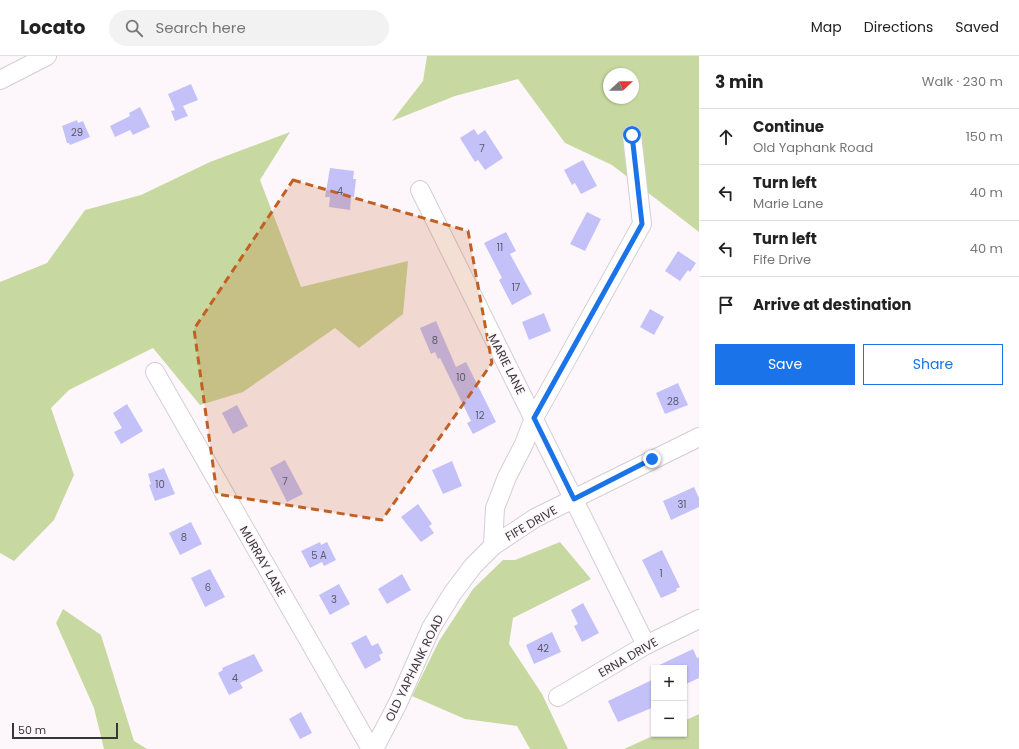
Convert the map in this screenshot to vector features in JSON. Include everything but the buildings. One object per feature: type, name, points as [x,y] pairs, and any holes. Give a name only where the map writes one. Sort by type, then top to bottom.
[{"type":"street","points":[[0,80],[47,56]]},
{"type":"street","points":[[493,546],[495,508],[507,477],[524,444],[534,418],[642,224],[632,135]]},
{"type":"street","name":"MARIE LANE","points":[[420,190],[646,645]]},
{"type":"street","name":"MURRAY LANE","points":[[155,372],[372,749]]},
{"type":"street","name":"FIFE DRIVE","points":[[493,546],[535,518],[699,437]]},
{"type":"street","name":"OLD YAPHANK ROAD","points":[[372,749],[398,703],[431,628],[452,594],[473,566],[493,546]]},
{"type":"street","name":"ERNA DRIVE","points":[[558,697],[646,645],[699,619]]},
{"type":"highlighted area","points":[[293,180],[468,231],[492,363],[382,520],[217,494],[194,329]]},
{"type":"green space","points":[[427,56],[699,56],[699,232],[612,165],[565,143],[518,79],[455,96],[392,121],[423,81]]},
{"type":"green space","points":[[290,132],[260,180],[301,287],[408,261],[403,314],[359,348],[335,328],[243,392],[200,405],[153,348],[69,390],[51,408],[74,475],[54,520],[14,561],[0,553],[0,282],[47,263],[85,210],[141,195],[210,162]]},
{"type":"green space","points":[[560,542],[591,579],[513,618],[509,644],[542,694],[568,749],[530,749],[517,726],[465,719],[412,696],[439,641],[473,589],[503,560],[515,560]]},
{"type":"green space","points":[[63,609],[101,635],[134,741],[147,749],[104,749],[94,708],[56,623]]},
{"type":"green space","points":[[699,714],[699,749],[624,749],[651,737],[687,737],[687,720]]},
{"type":"route","points":[[632,135],[642,224],[534,418],[574,499],[652,459]]}]
